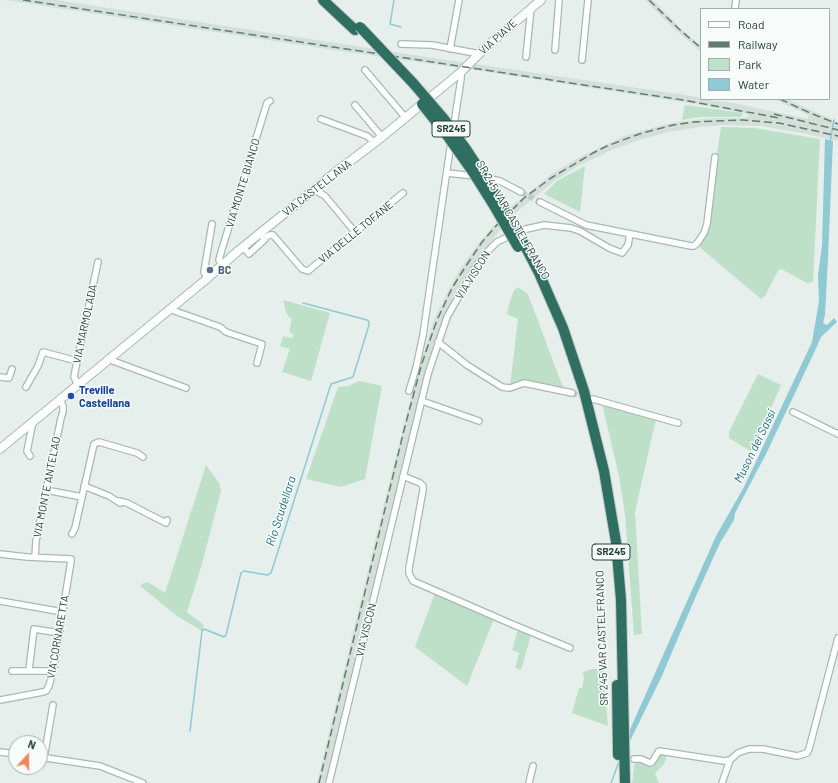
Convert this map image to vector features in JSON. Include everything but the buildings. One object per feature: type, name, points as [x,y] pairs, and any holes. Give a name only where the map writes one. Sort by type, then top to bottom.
[{"type":"highway","name":"SR 245 VAR CASTELFRANCO","points":[[323,0],[357,28]]},
{"type":"highway","name":"SR 245 VAR CASTELFRANCO","points":[[333,0],[450,138],[539,273],[563,328],[584,391],[604,471],[614,524],[621,600],[625,783]]},
{"type":"highway","name":"SR 245 VAR CASTELFRANCO","points":[[521,246],[556,330],[580,399],[594,454],[606,515],[614,581],[618,783]]},
{"type":"street","points":[[450,49],[459,0]]},
{"type":"street","name":"VIA PIAVE","points":[[463,70],[541,0]]},
{"type":"street","points":[[554,50],[559,0]]},
{"type":"street","points":[[582,60],[588,0]]},
{"type":"street","name":"VIA PIAVE","points":[[526,57],[531,8]]},
{"type":"street","points":[[401,44],[432,45],[480,54]]},
{"type":"street","points":[[365,70],[405,117]]},
{"type":"street","points":[[409,392],[420,352],[463,70]]},
{"type":"street","name":"VIA CASTELLANA","points":[[0,449],[78,386],[243,247],[263,236],[315,188],[382,137],[463,70]]},
{"type":"street","name":"VIA MONTE BIANCO","points":[[222,266],[219,260],[222,249],[267,103],[270,101]]},
{"type":"street","points":[[355,105],[382,137]]},
{"type":"street","points":[[321,119],[367,136],[374,142]]},
{"type":"street","points":[[540,202],[586,225],[694,246],[704,233],[707,224],[715,157]]},
{"type":"street","points":[[447,173],[489,178],[500,181],[520,192]]},
{"type":"street","points":[[315,188],[318,192],[325,196],[355,232]]},
{"type":"street","name":"VIA DELLE TOFANE","points":[[263,236],[273,235],[302,269],[306,271],[403,193]]},
{"type":"street","points":[[207,278],[204,272],[212,224]]},
{"type":"street","name":"VIA VISCON","points":[[329,783],[428,374],[447,317],[478,263],[492,246],[504,238],[522,230],[544,225],[571,228],[580,231],[609,248],[622,253],[628,245],[630,234]]},
{"type":"street","name":"VIA MARMOLADA","points":[[78,386],[74,377],[98,262]]},
{"type":"street","points":[[169,309],[220,328],[226,332],[262,344],[257,363]]},
{"type":"street","points":[[438,342],[467,365],[502,387],[508,388],[524,383],[572,393]]},
{"type":"street","points":[[26,387],[38,366],[41,354],[43,352],[77,361]]},
{"type":"street","points":[[110,358],[113,361],[186,388]]},
{"type":"street","points":[[0,377],[9,378],[12,369]]},
{"type":"street","points":[[593,399],[678,423]]},
{"type":"street","name":"VIA MONTE ANTELAO","points":[[35,557],[36,541],[63,410],[60,400]]},
{"type":"street","points":[[422,401],[479,421]]},
{"type":"street","points":[[51,407],[58,409],[61,418]]},
{"type":"street","points":[[793,412],[838,434]]},
{"type":"street","points":[[30,456],[27,451],[33,422]]},
{"type":"street","points":[[72,534],[75,528],[94,444],[97,442],[134,452],[143,456]]},
{"type":"street","points":[[404,476],[415,480],[423,486],[409,568],[409,573],[413,581],[570,648]]},
{"type":"street","points":[[84,486],[120,503],[127,503],[166,522],[167,520]]},
{"type":"street","points":[[46,490],[82,497]]},
{"type":"street","points":[[0,554],[35,557]]},
{"type":"street","name":"VIA CORNARETTA","points":[[0,700],[46,691],[53,671],[71,559],[35,557]]},
{"type":"street","points":[[0,601],[63,612]]},
{"type":"street","points":[[29,670],[34,629],[60,633]]},
{"type":"street","points":[[722,783],[730,760],[738,753],[749,749],[763,749],[797,756],[806,753],[809,749],[838,638]]},
{"type":"street","points":[[12,671],[53,671]]},
{"type":"street","points":[[47,735],[53,705]]},
{"type":"street","points":[[634,759],[641,759],[650,763],[659,751],[724,761],[730,760]]},
{"type":"street","points":[[48,759],[100,766],[143,783]]},
{"type":"street","points":[[529,783],[533,766]]},
{"type":"shaded area","points":[[5,0],[56,0],[466,63],[460,68]]},
{"type":"shaded area","points":[[645,0],[653,0],[680,28],[700,45],[700,51]]},
{"type":"shaded area","points":[[475,64],[685,95],[700,98],[700,100],[734,103],[808,119],[809,115],[775,100],[788,100],[838,122],[838,141],[761,126],[723,125],[669,132],[642,139],[614,149],[578,166],[553,182],[519,210],[500,230],[473,265],[457,290],[434,344],[417,404],[368,612],[325,783],[317,783],[414,385],[434,319],[459,271],[493,226],[513,205],[553,173],[580,157],[624,136],[670,123],[711,118],[746,118],[749,116],[745,113],[689,103],[468,69]]},
{"type":"green space","points":[[685,105],[743,113],[741,117],[699,117],[682,120]]},
{"type":"green space","points":[[721,127],[755,128],[820,139],[813,282],[807,283],[781,269],[778,271],[765,296],[761,299],[697,245],[705,233]]},
{"type":"green space","points":[[585,166],[580,212],[544,194],[557,181]]},
{"type":"green space","points":[[518,287],[528,294],[564,390],[526,381],[520,381],[510,386],[518,319],[507,314],[514,290]]},
{"type":"green space","points":[[283,300],[330,313],[311,381],[282,372],[290,349],[280,346],[283,336],[292,338],[294,335],[289,332],[292,319],[286,312]]},
{"type":"green space","points":[[758,374],[781,385],[752,452],[729,438],[729,432]]},
{"type":"green space","points":[[359,381],[382,386],[365,479],[341,487],[306,479],[338,387],[348,386]]},
{"type":"green space","points":[[602,404],[656,419],[635,512],[642,634],[634,635],[625,514],[619,476]]},
{"type":"green space","points":[[206,465],[219,483],[221,491],[202,564],[187,612],[204,625],[202,631],[177,616],[140,586],[148,582],[165,593]]},
{"type":"green space","points":[[435,593],[494,619],[467,686],[415,647]]},
{"type":"green space","points":[[518,629],[531,635],[521,670],[515,668],[519,653],[512,650]]},
{"type":"green space","points":[[592,669],[603,669],[608,726],[572,713],[579,688],[582,688],[584,678],[583,672]]},
{"type":"green space","points":[[659,753],[667,755],[664,764],[655,773],[659,783],[632,783],[635,761],[640,761],[651,765]]},
{"type":"water","points":[[825,139],[833,141],[825,315],[823,323],[827,325],[834,318],[837,322],[821,337],[766,454],[735,513],[734,520],[720,543],[661,678],[628,745],[628,734],[716,536],[744,487],[812,342],[819,301],[818,276],[822,245]]},
{"type":"waterway","name":"Rio Scudellara","points":[[394,0],[390,24],[401,27]]},
{"type":"waterway","name":"Muson dei Sassi","points":[[830,142],[834,120]]},
{"type":"waterway","name":"Rio Scudellara","points":[[190,731],[202,631],[204,629],[224,637],[226,635],[241,573],[244,571],[267,575],[271,573],[331,384],[353,377],[369,325],[367,320],[303,303]]},
{"type":"waterway","name":"Muson dei Sassi","points":[[611,783],[620,759]]},
{"type":"tunnel","points":[[521,192],[540,202]]},
{"type":"tunnel","points":[[572,393],[587,398]]},
{"type":"railway","points":[[23,0],[683,100],[779,118]]},
{"type":"railway","points":[[649,0],[700,47]]},
{"type":"railway","points":[[782,100],[838,124]]},
{"type":"railway","points":[[774,114],[838,130]]},
{"type":"railway","points":[[319,783],[404,430],[422,363],[437,320],[452,288],[482,242],[524,198],[551,178],[607,146],[642,133],[673,125],[693,122],[743,120],[779,123],[838,136]]},
{"type":"place","name":"BC","points":[[210,270]]},
{"type":"place","name":"Treville Castellana","points":[[71,396]]}]
